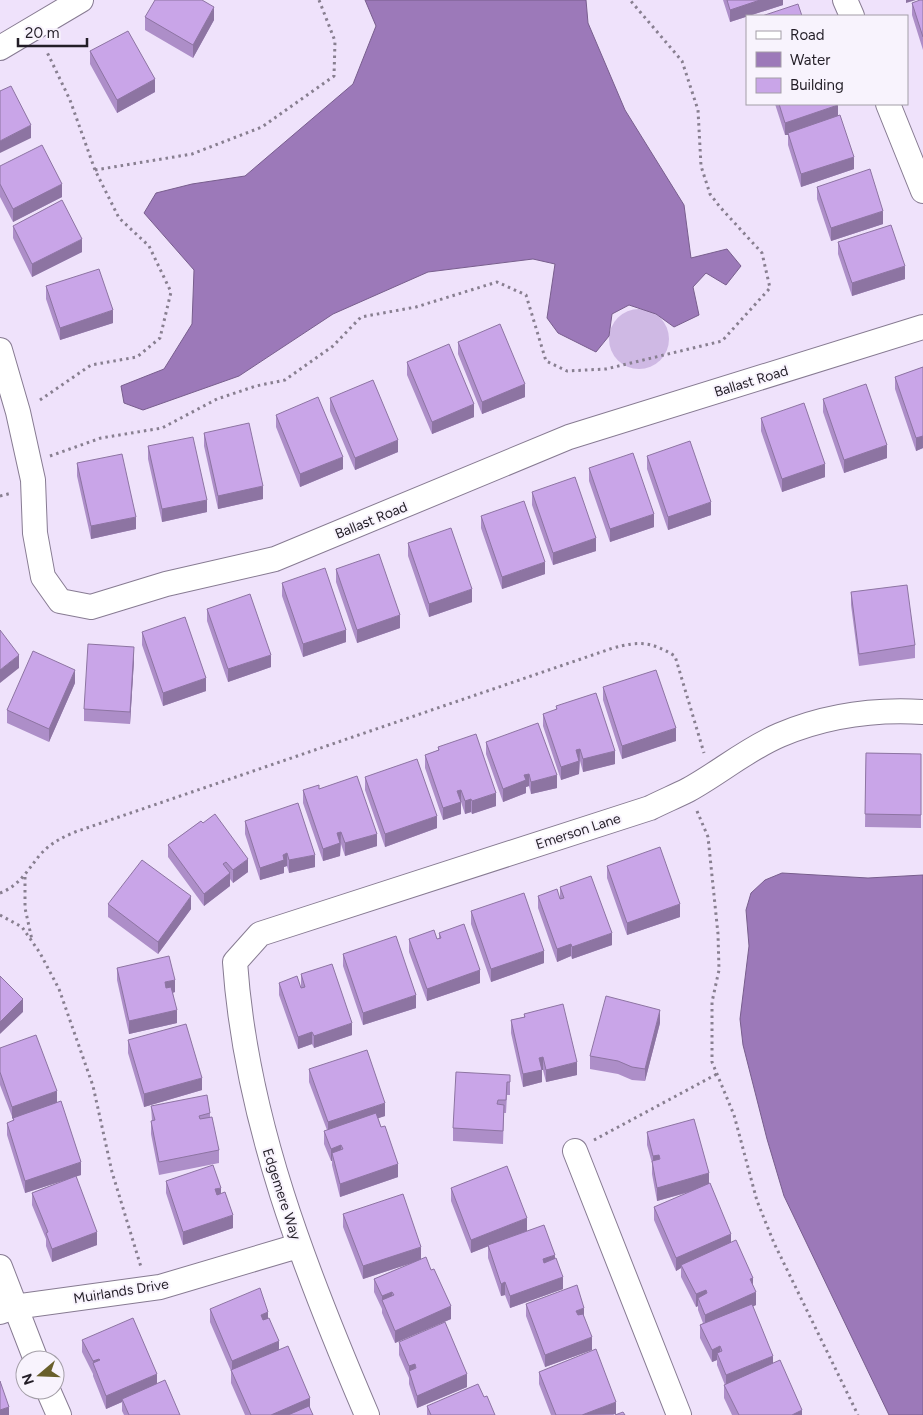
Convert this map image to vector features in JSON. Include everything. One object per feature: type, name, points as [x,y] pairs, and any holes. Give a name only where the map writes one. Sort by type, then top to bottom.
[{"type":"street","points":[[0,48],[81,0]]},
{"type":"street","points":[[845,0],[852,15]]},
{"type":"street","points":[[888,105],[923,191]]},
{"type":"street","name":"Ballast Road","points":[[0,350],[18,412],[33,480],[35,533],[43,576],[60,600],[91,606],[166,584],[275,559],[569,437],[923,327]]},
{"type":"street","name":"Emerson Lane","points":[[235,962],[260,934],[650,808],[688,789],[710,774],[780,735],[839,716],[900,710],[923,712]]},
{"type":"street","name":"Edgemere Way","points":[[235,962],[238,1006],[266,1144],[298,1246],[323,1313],[367,1415]]},
{"type":"street","points":[[575,1151],[679,1415]]},
{"type":"street","name":"Muirlands Drive","points":[[7,1309],[160,1287],[298,1246]]},
{"type":"street","points":[[0,1267],[7,1309],[30,1350]]},
{"type":"street","points":[[52,1400],[59,1415]]},
{"type":"path","points":[[95,170],[192,154],[262,127],[334,76],[334,41],[319,0]]},
{"type":"path","points":[[45,457],[101,438],[162,428],[217,399],[256,386],[285,380],[334,346],[361,317],[416,307],[497,282],[526,295],[546,361],[567,371],[606,369],[722,341],[770,288],[762,253],[720,208],[710,194],[701,166],[698,110],[682,61],[630,0]]},
{"type":"path","points":[[40,400],[91,365],[137,358],[160,338],[171,292],[149,246],[119,218],[95,170],[70,100],[47,52]]},
{"type":"path","points":[[0,496],[15,492]]},
{"type":"path","points":[[0,893],[25,877],[40,855],[58,840],[75,832],[612,648],[635,643],[655,644],[675,656],[710,774]]},
{"type":"path","points":[[688,789],[708,837],[712,864],[719,970],[712,1002],[710,1037],[712,1062],[734,1115],[757,1201],[774,1243],[858,1415]]},
{"type":"path","points":[[25,877],[25,908],[33,943]]},
{"type":"path","points":[[0,914],[22,927],[59,989],[93,1086],[112,1172],[148,1289]]},
{"type":"path","points":[[575,1151],[717,1074]]},
{"type":"shaded area","points":[[639,309],[655,314],[660,318],[664,323],[669,339],[664,355],[660,360],[655,364],[639,369],[623,364],[618,360],[614,355],[609,339],[614,323],[618,318],[623,314]]},
{"type":"water","points":[[365,0],[586,0],[588,23],[625,110],[684,205],[691,258],[727,249],[741,266],[726,285],[706,273],[693,287],[699,315],[674,327],[656,314],[629,305],[612,314],[609,336],[596,352],[558,333],[547,318],[555,264],[533,259],[428,272],[333,314],[239,376],[143,410],[124,403],[121,386],[164,369],[192,324],[194,270],[144,213],[156,193],[192,184],[245,176],[353,84],[376,26]]},
{"type":"water","points":[[782,873],[868,878],[923,875],[923,1415],[889,1415],[784,1196],[767,1139],[743,1045],[740,1019],[749,946],[746,910],[751,893],[765,880]]},
{"type":"building","points":[[155,0],[202,0],[214,7],[193,45],[145,17]]},
{"type":"building","points":[[727,0],[760,0],[730,10]]},
{"type":"building","points":[[923,0],[923,37],[912,3]]},
{"type":"building","points":[[798,4],[802,15],[765,15]]},
{"type":"building","points":[[128,31],[155,79],[117,100],[90,51]]},
{"type":"building","points":[[11,86],[31,125],[0,141],[0,91]]},
{"type":"building","points":[[779,105],[838,105],[785,123]]},
{"type":"building","points":[[840,115],[854,157],[801,174],[788,133]]},
{"type":"building","points":[[42,145],[62,184],[13,209],[0,184],[0,166]]},
{"type":"building","points":[[870,169],[883,211],[831,228],[817,187]]},
{"type":"building","points":[[62,200],[82,239],[32,264],[13,226]]},
{"type":"building","points":[[891,225],[905,266],[852,283],[838,242]]},
{"type":"building","points":[[99,269],[113,310],[60,328],[46,286]]},
{"type":"building","points":[[500,324],[525,384],[482,402],[458,342]]},
{"type":"building","points":[[449,344],[474,404],[432,422],[407,362]]},
{"type":"building","points":[[923,367],[923,436],[916,438],[895,377]]},
{"type":"building","points":[[373,380],[398,440],[355,458],[330,398]]},
{"type":"building","points":[[866,384],[887,445],[844,460],[823,399]]},
{"type":"building","points":[[318,397],[343,457],[300,474],[276,415]]},
{"type":"building","points":[[804,403],[825,464],[782,479],[761,418]]},
{"type":"building","points":[[249,423],[263,486],[218,496],[204,433]]},
{"type":"building","points":[[193,437],[207,500],[162,509],[148,446]]},
{"type":"building","points":[[690,441],[711,502],[668,517],[647,456]]},
{"type":"building","points":[[633,453],[654,514],[610,529],[589,468]]},
{"type":"building","points":[[122,454],[136,517],[91,526],[77,463]]},
{"type":"building","points":[[575,477],[596,538],[553,553],[532,492]]},
{"type":"building","points":[[524,501],[545,562],[502,577],[481,516]]},
{"type":"building","points":[[451,528],[472,589],[429,604],[408,543]]},
{"type":"building","points":[[379,554],[400,615],[357,630],[336,569]]},
{"type":"building","points":[[325,568],[346,630],[303,644],[282,583]]},
{"type":"building","points":[[907,585],[915,645],[859,654],[851,592]]},
{"type":"building","points":[[250,594],[271,655],[228,669],[207,609]]},
{"type":"building","points":[[185,617],[206,678],[163,693],[142,632]]},
{"type":"building","points":[[0,630],[19,655],[0,670]]},
{"type":"building","points":[[88,644],[134,647],[130,712],[84,709]]},
{"type":"building","points":[[33,651],[75,670],[49,729],[7,710]]},
{"type":"building","points":[[656,670],[676,728],[622,746],[603,687]]},
{"type":"building","points":[[596,693],[615,751],[583,759],[580,749],[576,750],[579,761],[561,767],[543,714],[557,709],[556,706]]},
{"type":"building","points":[[538,723],[557,775],[531,782],[529,774],[524,775],[526,780],[503,789],[486,742]]},
{"type":"building","points":[[476,734],[496,793],[472,801],[471,799],[465,801],[461,790],[457,791],[461,802],[443,808],[425,755],[439,750],[438,747]]},
{"type":"building","points":[[866,753],[921,754],[921,815],[865,814]]},
{"type":"building","points":[[417,759],[437,816],[385,834],[365,777]]},
{"type":"building","points":[[357,776],[377,834],[345,843],[341,832],[337,833],[340,843],[323,849],[303,790],[319,785],[319,789]]},
{"type":"building","points":[[298,803],[315,855],[289,860],[287,853],[283,855],[284,860],[260,868],[245,821]]},
{"type":"building","points":[[215,814],[248,859],[233,870],[226,862],[223,864],[230,873],[204,894],[168,845],[201,821],[203,823]]},
{"type":"building","points":[[660,847],[680,904],[627,923],[607,866]]},
{"type":"building","points":[[142,860],[191,896],[158,942],[108,904]]},
{"type":"building","points":[[591,876],[612,933],[572,947],[571,944],[557,949],[538,896],[557,889],[560,899],[564,898],[560,887]]},
{"type":"building","points":[[524,893],[544,951],[491,969],[471,911]]},
{"type":"building","points":[[464,924],[480,970],[427,989],[409,939],[434,930],[437,939],[441,938],[439,933]]},
{"type":"building","points":[[396,936],[416,995],[363,1013],[343,954]]},
{"type":"building","points":[[169,956],[175,980],[165,982],[166,988],[171,987],[177,1010],[129,1021],[117,968]]},
{"type":"building","points":[[332,964],[352,1023],[314,1036],[312,1032],[298,1037],[279,983],[297,976],[301,988],[305,987],[301,974]]},
{"type":"building","points":[[0,976],[23,999],[0,1022]]},
{"type":"building","points":[[606,996],[660,1010],[645,1069],[632,1067],[618,1061],[590,1056]]},
{"type":"building","points":[[563,1004],[577,1062],[546,1070],[543,1057],[539,1058],[542,1070],[523,1074],[511,1020],[525,1017],[524,1014]]},
{"type":"building","points":[[186,1024],[202,1078],[144,1094],[128,1040]]},
{"type":"building","points":[[36,1035],[57,1091],[12,1107],[0,1072],[0,1048]]},
{"type":"building","points":[[367,1050],[385,1103],[328,1122],[309,1069]]},
{"type":"building","points":[[456,1072],[510,1075],[510,1082],[507,1082],[506,1100],[498,1100],[497,1104],[504,1105],[503,1131],[453,1128]]},
{"type":"building","points":[[207,1095],[210,1113],[199,1116],[200,1119],[212,1117],[219,1150],[159,1162],[151,1121],[155,1120],[151,1106]]},
{"type":"building","points":[[61,1101],[81,1162],[25,1181],[7,1123],[14,1120],[13,1118]]},
{"type":"building","points":[[376,1113],[381,1127],[385,1126],[398,1164],[340,1184],[332,1153],[343,1149],[341,1145],[331,1149],[324,1131]]},
{"type":"building","points":[[694,1119],[709,1173],[657,1188],[652,1161],[660,1159],[659,1155],[653,1156],[647,1132]]},
{"type":"building","points":[[213,1165],[221,1188],[215,1189],[217,1195],[225,1192],[233,1215],[183,1232],[166,1181]]},
{"type":"building","points":[[507,1166],[527,1218],[471,1240],[451,1188]]},
{"type":"building","points":[[76,1176],[97,1232],[52,1249],[46,1233],[48,1232],[32,1193]]},
{"type":"building","points":[[710,1183],[731,1234],[676,1258],[654,1207]]},
{"type":"building","points":[[403,1194],[421,1247],[363,1266],[343,1214]]},
{"type":"building","points":[[544,1225],[555,1255],[543,1259],[544,1263],[556,1258],[563,1277],[510,1296],[505,1282],[501,1284],[488,1245]]},
{"type":"building","points":[[736,1240],[753,1278],[750,1279],[756,1292],[705,1315],[698,1298],[707,1293],[706,1290],[696,1294],[681,1265]]},
{"type":"building","points":[[426,1257],[431,1270],[434,1269],[451,1306],[395,1331],[382,1300],[394,1295],[392,1292],[382,1296],[374,1279]]},
{"type":"building","points":[[577,1285],[584,1308],[576,1311],[578,1315],[583,1314],[592,1337],[545,1355],[526,1304]]},
{"type":"building","points":[[260,1288],[268,1312],[261,1315],[263,1320],[269,1318],[279,1341],[232,1361],[210,1309]]},
{"type":"building","points":[[752,1304],[773,1356],[726,1375],[717,1353],[722,1351],[720,1346],[712,1350],[700,1325]]},
{"type":"building","points":[[133,1318],[157,1374],[106,1396],[93,1363],[100,1360],[93,1361],[82,1340]]},
{"type":"building","points":[[445,1322],[467,1374],[417,1396],[409,1371],[416,1368],[415,1364],[409,1366],[399,1342]]},
{"type":"building","points":[[288,1346],[310,1398],[271,1415],[251,1415],[231,1370]]},
{"type":"building","points":[[596,1349],[616,1402],[582,1415],[556,1415],[539,1372]]},
{"type":"building","points":[[780,1360],[802,1410],[792,1415],[739,1415],[724,1385]]},
{"type":"building","points":[[165,1380],[180,1415],[129,1415],[122,1399]]},
{"type":"building","points":[[0,1381],[9,1407],[0,1410]]},
{"type":"building","points":[[478,1384],[484,1397],[487,1396],[495,1415],[431,1415],[427,1406]]},
{"type":"building","points":[[309,1406],[313,1415],[288,1415]]}]
